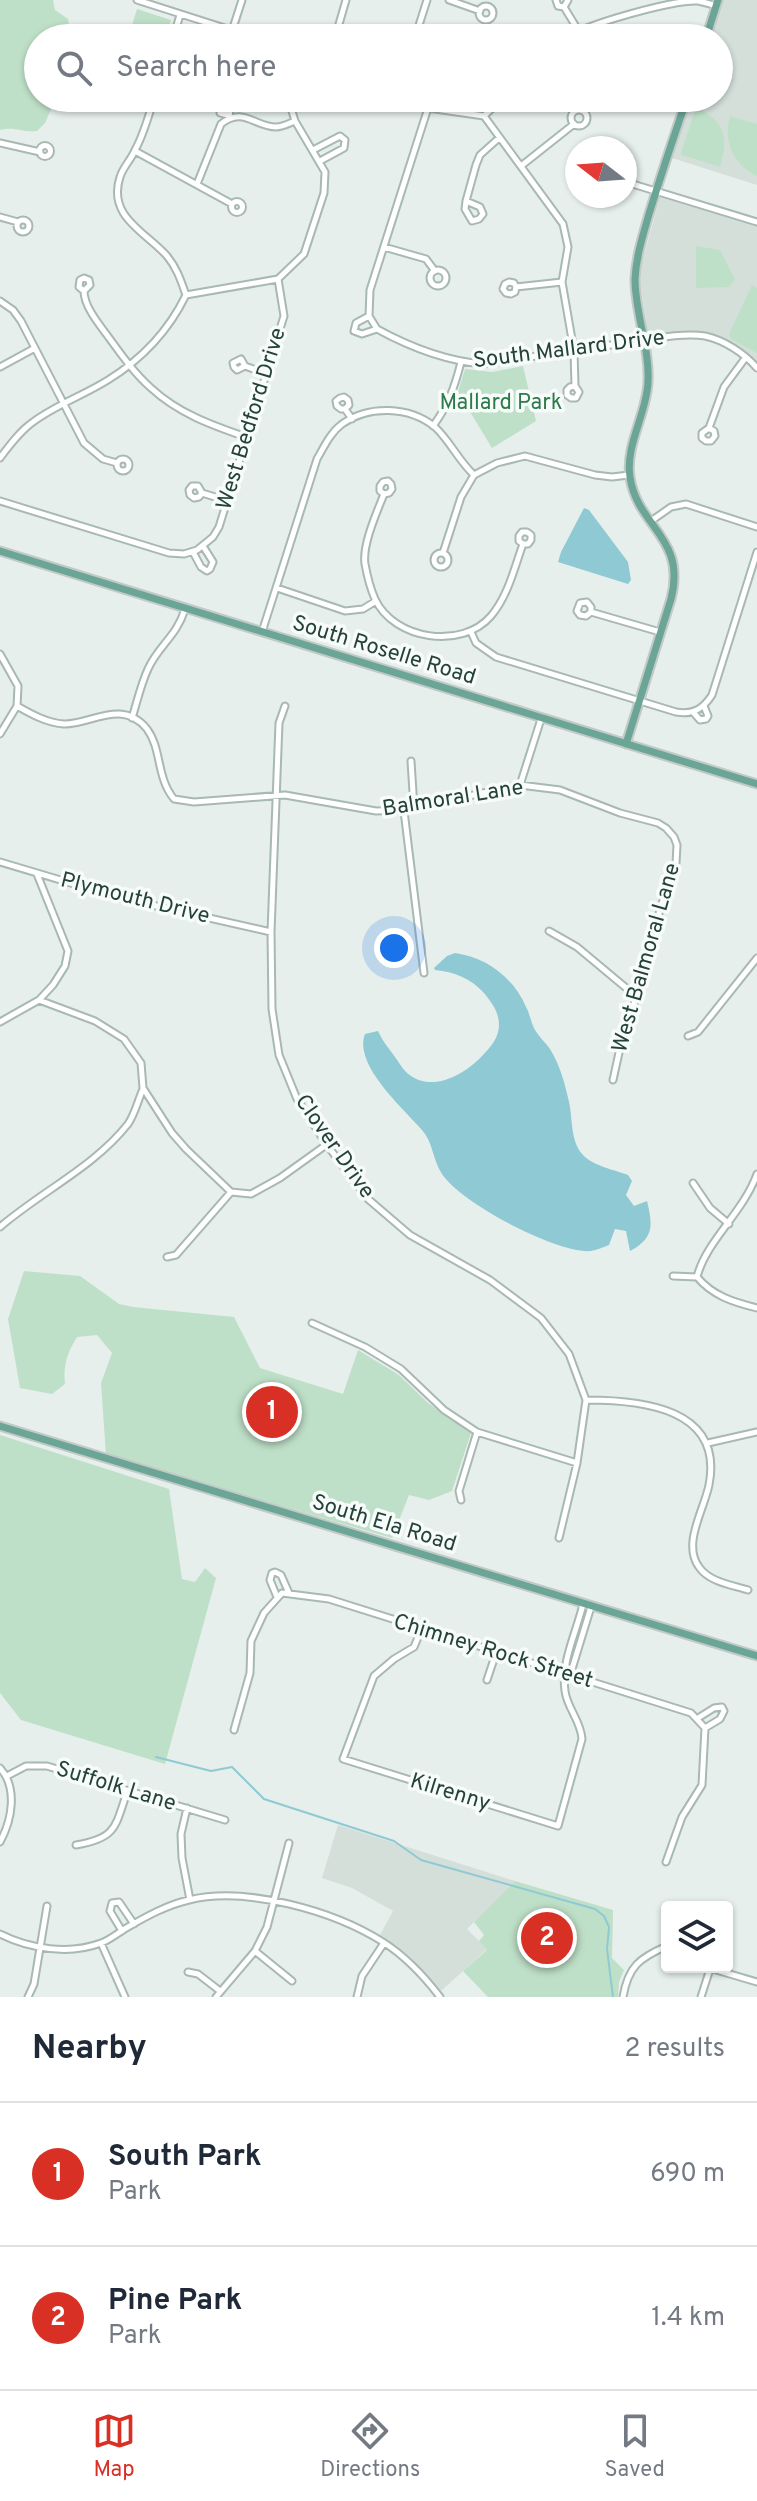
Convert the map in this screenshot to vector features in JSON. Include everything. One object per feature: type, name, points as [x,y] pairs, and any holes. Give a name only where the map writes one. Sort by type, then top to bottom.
[{"type":"main road","points":[[710,24],[717,3]]},
{"type":"main road","points":[[626,744],[674,586],[674,568],[667,544],[634,493],[629,475],[630,457],[649,378],[635,277],[641,240],[682,112]]},
{"type":"main road","name":"South Roselle Road","points":[[0,551],[757,784]]},
{"type":"main road","name":"South Ela Road","points":[[0,1426],[757,1656]]},
{"type":"street","points":[[137,0],[209,24]]},
{"type":"street","points":[[234,24],[242,0]]},
{"type":"street","points":[[339,24],[346,0]]},
{"type":"street","points":[[419,24],[427,0]]},
{"type":"street","points":[[449,0],[480,11]]},
{"type":"street","points":[[556,0],[574,24]]},
{"type":"street","points":[[564,7],[568,0]]},
{"type":"street","points":[[595,24],[679,2],[717,3]]},
{"type":"street","points":[[177,24],[180,15]]},
{"type":"street","points":[[0,458],[32,422],[109,380],[130,365],[158,340],[186,295],[179,274],[168,258],[130,224],[121,208],[119,178],[135,151],[149,112]]},
{"type":"street","points":[[186,295],[278,279],[304,254],[324,193],[325,172],[292,112]]},
{"type":"street","points":[[377,329],[369,316],[370,290],[427,112]]},
{"type":"street","points":[[456,112],[484,116],[563,224],[568,247],[562,282],[574,351],[575,386]]},
{"type":"street","points":[[484,116],[488,112]]},
{"type":"street","points":[[197,184],[221,124],[228,116],[242,116],[276,127],[295,121]]},
{"type":"street","points":[[521,166],[574,124]]},
{"type":"street","points":[[313,150],[340,136],[345,140],[344,148],[320,161]]},
{"type":"street","points":[[466,201],[480,155],[499,138]]},
{"type":"street","points":[[0,143],[40,152]]},
{"type":"street","points":[[135,151],[232,204]]},
{"type":"street","points":[[637,184],[757,222]]},
{"type":"street","points":[[0,217],[18,222]]},
{"type":"street","points":[[384,247],[426,259],[435,271]]},
{"type":"street","name":"West Bedford Drive","points":[[0,501],[169,553],[198,549],[216,533],[267,374],[284,316],[278,279]]},
{"type":"street","points":[[516,287],[562,282]]},
{"type":"street","points":[[84,291],[84,298],[100,326],[149,387],[170,404],[203,422],[246,437]]},
{"type":"street","points":[[0,301],[13,310],[21,321],[84,443],[103,459],[117,463]]},
{"type":"street","name":"South Mallard Drive","points":[[369,316],[356,323],[354,331],[362,334],[377,329],[393,338],[461,362],[483,364],[690,335],[705,336],[728,345],[757,368]]},
{"type":"street","points":[[0,367],[35,348]]},
{"type":"street","points":[[709,428],[724,387],[746,357]]},
{"type":"street","points":[[433,426],[456,386],[461,362]]},
{"type":"street","points":[[245,366],[267,374]]},
{"type":"street","points":[[345,409],[352,419]]},
{"type":"street","points":[[262,632],[317,459],[328,438],[340,425],[370,411],[392,410],[415,416],[433,426],[448,441],[460,461],[474,475]]},
{"type":"street","points":[[443,553],[461,497],[474,475],[497,463],[525,456],[595,475],[629,475]]},
{"type":"street","points":[[202,493],[228,501]]},
{"type":"street","points":[[384,494],[364,561],[376,601],[393,620],[419,634],[445,637],[471,632],[489,619],[504,599],[523,544]]},
{"type":"street","points":[[651,521],[671,507],[686,504],[757,527]]},
{"type":"street","points":[[471,632],[476,643],[491,655],[676,712],[693,712],[702,708],[712,695],[757,552]]},
{"type":"street","points":[[277,588],[345,611],[363,609],[376,601]]},
{"type":"street","points":[[17,706],[42,719],[66,725],[108,714],[132,718],[149,666],[181,623],[185,609]]},
{"type":"street","points":[[591,612],[660,632]]},
{"type":"street","points":[[0,654],[18,686],[17,706],[0,734]]},
{"type":"street","name":"Clover Drive","points":[[285,706],[279,723],[271,932],[272,1009],[279,1055],[297,1099],[368,1199],[410,1235],[490,1280],[541,1318],[569,1354],[586,1400],[577,1463],[559,1538]]},
{"type":"street","points":[[693,712],[700,720],[706,719],[708,716],[702,708]]},
{"type":"street","name":"Balmoral Lane","points":[[132,718],[146,728],[155,746],[165,788],[174,799],[194,802],[275,795],[376,811],[404,810],[520,785],[573,794],[620,813],[658,823],[674,837]]},
{"type":"street","points":[[520,785],[541,719]]},
{"type":"street","points":[[411,761],[414,808]]},
{"type":"street","points":[[404,810],[424,973]]},
{"type":"street","name":"West Balmoral Lane","points":[[613,1080],[622,1039],[648,963],[655,923],[676,863],[674,837]]},
{"type":"street","name":"Plymouth Drive","points":[[0,862],[121,898],[271,932]]},
{"type":"street","points":[[0,1022],[39,1000],[65,966],[68,951],[36,873]]},
{"type":"street","points":[[549,931],[577,947],[637,997]]},
{"type":"street","points":[[688,1036],[698,1032],[757,958]]},
{"type":"street","points":[[0,1227],[27,1203],[97,1157],[130,1121],[143,1088],[141,1063],[124,1039],[95,1021],[39,1000]]},
{"type":"street","points":[[143,1088],[186,1149],[231,1192],[251,1194],[327,1145]]},
{"type":"street","points":[[697,1277],[701,1262],[744,1203],[757,1174]]},
{"type":"street","points":[[693,1183],[710,1208],[729,1224]]},
{"type":"street","points":[[167,1257],[176,1255],[231,1192]]},
{"type":"street","points":[[673,1276],[697,1277],[706,1288],[722,1297],[757,1308]]},
{"type":"street","points":[[312,1323],[365,1347],[401,1369],[444,1410],[477,1432],[577,1463]]},
{"type":"street","points":[[586,1400],[667,1409],[683,1416],[708,1443],[711,1465],[709,1485],[692,1547],[698,1566],[710,1578],[748,1590]]},
{"type":"street","points":[[461,1500],[459,1491],[477,1432]]},
{"type":"street","points":[[708,1443],[757,1432]]},
{"type":"street","name":"Chimney Rock Street","points":[[234,1730],[250,1673],[251,1641],[264,1613],[283,1594],[329,1599],[691,1713],[699,1720]]},
{"type":"street","points":[[566,1674],[564,1666],[587,1606]]},
{"type":"street","name":"Kilrenny","points":[[421,1630],[414,1647],[374,1676],[343,1759],[558,1826],[582,1739],[581,1728],[565,1692],[566,1674]]},
{"type":"street","points":[[487,1680],[496,1653]]},
{"type":"street","points":[[666,1862],[682,1817],[702,1785],[705,1728],[699,1720],[714,1708],[722,1707],[723,1716],[705,1728]]},
{"type":"street","name":"Suffolk Lane","points":[[7,1776],[26,1766],[47,1766],[225,1820]]},
{"type":"street","points":[[0,1768],[7,1776],[12,1803],[7,1828],[0,1842]]},
{"type":"street","points":[[76,1845],[106,1837],[115,1828],[127,1792]]},
{"type":"street","points":[[187,1808],[181,1834],[190,1900]]},
{"type":"street","points":[[188,1972],[198,1974],[218,1994],[255,1951],[267,1927],[289,1843]]},
{"type":"street","points":[[0,1934],[40,1948],[73,1949],[101,1943],[161,1909],[190,1900],[222,1896],[274,1901],[344,1921],[384,1943],[412,1964],[440,1997]]},
{"type":"street","points":[[122,1931],[110,1911],[109,1906],[115,1901],[119,1902],[134,1924]]},
{"type":"street","points":[[28,1997],[33,1987],[47,1906]]},
{"type":"street","points":[[101,1943],[125,1997]]},
{"type":"street","points":[[357,1997],[362,1976],[384,1943]]},
{"type":"street","points":[[623,1997],[630,1972],[647,1955],[661,1949]]},
{"type":"street","points":[[255,1951],[292,1981]]},
{"type":"street","points":[[701,1997],[707,1973]]},
{"type":"street","points":[[726,1973],[757,1982]]},
{"type":"shaded area","points":[[723,0],[757,0],[757,185],[672,158],[687,112],[733,112],[733,24],[715,24]]},
{"type":"shaded area","points":[[660,197],[757,226],[757,363],[735,346],[698,332],[648,335],[640,282],[641,265]]},
{"type":"shaded area","points":[[338,1825],[515,1881],[467,1929],[487,1949],[441,1991],[409,1956],[380,1935],[393,1911],[352,1888],[322,1878]]},
{"type":"green space","points":[[0,0],[53,0],[55,10],[68,19],[69,24],[24,24],[24,112],[50,112],[37,131],[0,130]]},
{"type":"green space","points":[[137,9],[171,20],[170,24],[132,24]]},
{"type":"green space","points":[[694,112],[704,112],[719,124],[724,138],[720,167],[681,153]]},
{"type":"green space","points":[[730,116],[757,124],[757,176],[742,166],[732,151],[728,134]]},
{"type":"green space","points":[[696,246],[720,250],[735,279],[729,287],[696,288]]},
{"type":"green space","points":[[752,285],[757,288],[757,353],[731,339],[729,334]]},
{"type":"green space","name":"Mallard Park","points":[[523,366],[536,421],[492,448],[458,392],[465,369],[492,372]]},
{"type":"green space","points":[[24,1271],[80,1276],[119,1304],[234,1317],[260,1368],[343,1394],[358,1350],[399,1375],[428,1403],[471,1433],[452,1491],[429,1500],[409,1495],[392,1538],[106,1455],[101,1383],[112,1353],[97,1335],[77,1337],[66,1360],[65,1384],[52,1394],[20,1388],[8,1319]]},
{"type":"green space","points":[[0,1435],[169,1489],[182,1579],[195,1582],[205,1568],[216,1578],[165,1764],[21,1720],[0,1693]]},
{"type":"green space","points":[[515,1881],[613,1910],[612,1958],[624,1970],[618,1997],[488,1997],[463,1971],[487,1950],[479,1941],[484,1935],[474,1922]]},
{"type":"water","points":[[584,508],[589,510],[628,562],[631,580],[628,584],[558,562]]},
{"type":"water","points":[[455,953],[488,964],[514,987],[535,1030],[550,1049],[559,1068],[579,1149],[592,1162],[628,1175],[632,1181],[626,1195],[634,1206],[647,1201],[650,1218],[648,1236],[630,1251],[626,1231],[615,1229],[609,1245],[605,1247],[591,1251],[576,1250],[534,1236],[469,1199],[442,1174],[426,1135],[373,1072],[363,1046],[365,1034],[378,1031],[404,1070],[425,1082],[455,1076],[474,1064],[493,1042],[499,1030],[499,1020],[484,993],[462,977],[434,968]]},
{"type":"waterway","points":[[156,1757],[211,1771],[232,1767],[264,1799],[394,1841],[421,1860],[595,1909],[604,1916],[609,1927],[607,1949],[613,1997]]},
{"type":"place","name":"South Park","points":[[272,1412]]},
{"type":"place","name":"Pine Park","points":[[547,1938]]}]
